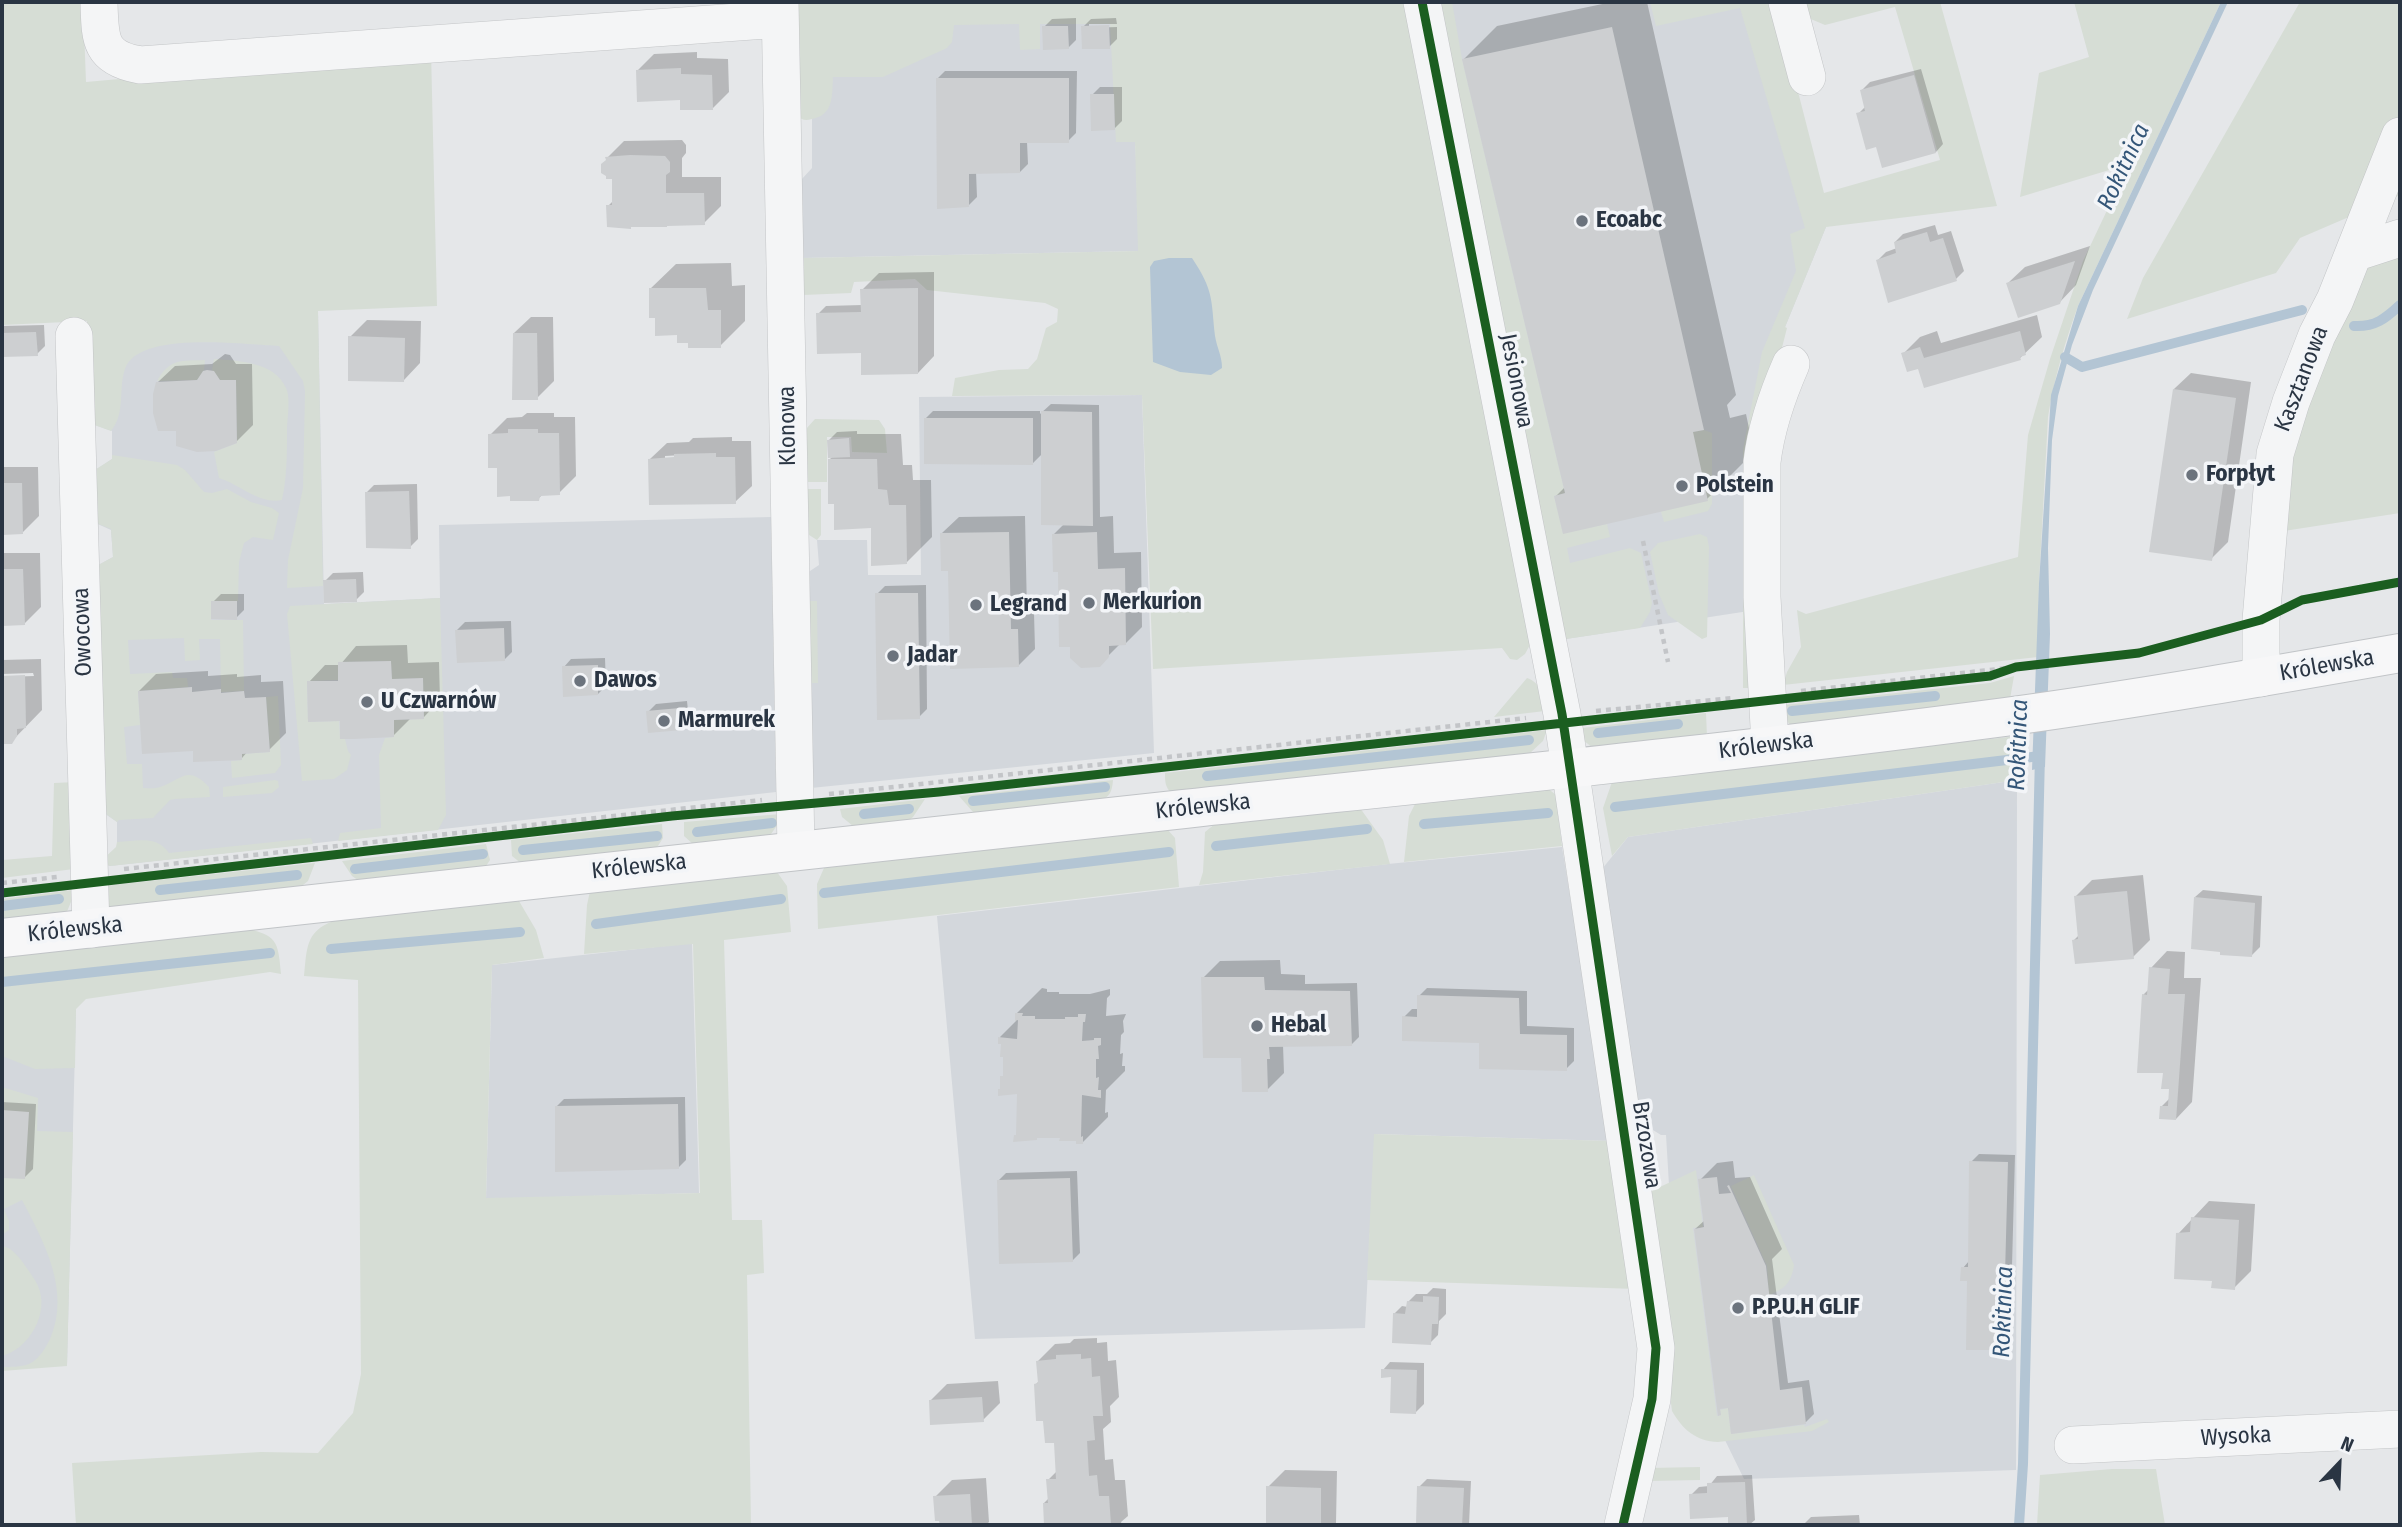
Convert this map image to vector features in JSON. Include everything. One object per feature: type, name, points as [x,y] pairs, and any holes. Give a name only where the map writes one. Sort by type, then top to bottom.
[{"type":"main road","name":"Królewska","points":[[2,938],[796,849],[1569,769],[2053,710],[2262,678],[2400,653]]},
{"type":"street","points":[[99,2],[99,29],[110,54],[122,62],[140,65],[780,10]]},
{"type":"street","name":"Jesionowa","points":[[1422,2],[1549,720],[1569,769]]},
{"type":"street","points":[[1787,2],[1807,77]]},
{"type":"street","name":"Klonowa","points":[[780,10],[796,849]]},
{"type":"street","name":"Kasztanowa","points":[[2262,678],[2261,620],[2275,454],[2299,380],[2354,253],[2400,136]]},
{"type":"street","points":[[2354,253],[2400,238]]},
{"type":"street","name":"Owocowa","points":[[74,336],[87,877],[91,929]]},
{"type":"street","points":[[1770,745],[1761,575],[1762,462],[1775,402],[1791,364]]},
{"type":"street","name":"Brzozowa","points":[[1569,769],[1656,1348],[1652,1399],[1623,1525]]},
{"type":"street","name":"Wysoka","points":[[2073,1445],[2400,1429]]},
{"type":"path","points":[[1643,541],[1668,662]]},
{"type":"path","points":[[2,894],[87,877],[1549,720],[1768,701],[1990,676],[2016,667]]},
{"type":"path","points":[[992,787],[1549,720]]},
{"type":"path","points":[[2,883],[87,877],[672,816],[794,800],[978,788]]},
{"type":"shaded area","points":[[2,2],[83,2],[86,82],[431,51],[437,306],[318,311],[323,586],[287,588],[288,560],[303,488],[305,391],[303,381],[279,346],[195,342],[150,349],[134,357],[125,369],[119,417],[111,431],[89,423],[87,321],[2,325]]},
{"type":"shaded area","points":[[798,2],[1410,2],[1532,641],[1525,654],[1517,660],[1510,659],[1502,648],[1153,669],[1142,395],[952,396],[955,378],[999,370],[1028,369],[1037,359],[1046,328],[1057,322],[1058,309],[1045,303],[927,290],[915,279],[854,282],[851,293],[803,295],[803,258],[1138,251],[1135,142],[1116,142],[1110,24],[1040,24],[1040,49],[1020,50],[1019,24],[954,25],[952,42],[947,48],[883,77],[833,77],[828,109],[819,117],[805,120],[796,115]]},
{"type":"shaded area","points":[[1436,2],[1452,2],[1462,59],[1565,493],[1554,496],[1563,533],[1607,524],[1610,537],[1567,548],[1570,563],[1630,548],[1641,553],[1652,603],[1640,628],[1566,639]]},
{"type":"shaded area","points":[[1437,2],[1765,2],[1826,227],[1772,359],[1749,611],[1566,639]]},
{"type":"shaded area","points":[[1650,2],[1775,2],[1824,193],[1940,160],[1895,7],[1825,25],[1806,17],[1803,2],[1940,2],[1997,206],[1826,227],[1785,327],[1787,328],[1759,438],[1749,688],[1743,688],[1743,449],[1762,352],[1796,271],[1790,234],[1805,228],[1740,8],[1656,26]]},
{"type":"shaded area","points":[[2074,2],[2221,2],[2078,306],[2060,361],[2048,417],[2038,657],[1783,685],[1801,647],[1797,610],[1806,614],[2018,557],[2028,435],[2083,261],[2129,164],[2020,197],[2039,73],[2089,57]]},
{"type":"shaded area","points":[[2300,2],[2400,2],[2400,195],[2300,238],[2276,273],[2127,319],[2143,278]]},
{"type":"shaded area","points":[[1131,10],[1139,251],[803,258],[801,180],[812,168],[812,118],[798,18]]},
{"type":"shaded area","points":[[2400,235],[2400,513],[2284,531],[2286,464],[2304,391],[2375,242]]},
{"type":"shaded area","points":[[318,311],[324,604],[440,598],[439,525],[771,517],[776,792],[110,866],[100,862],[117,847],[117,822],[98,809],[91,569],[113,557],[111,530],[91,521],[91,473],[112,459],[112,431],[89,423],[87,321]]},
{"type":"shaded area","points":[[214,359],[264,367],[273,372],[286,388],[289,403],[282,500],[266,500],[219,478],[214,452],[237,443],[236,380],[220,380],[212,370]]},
{"type":"shaded area","points":[[205,360],[204,370],[197,380],[157,381],[167,368],[177,362]]},
{"type":"shaded area","points":[[1142,395],[1154,753],[811,788],[807,573],[819,565],[817,540],[867,540],[868,575],[921,575],[919,397]]},
{"type":"shaded area","points":[[815,419],[879,420],[885,429],[887,453],[852,452],[851,437],[827,437],[827,482],[806,482],[806,429]]},
{"type":"shaded area","points":[[1704,430],[1712,433],[1712,504],[1708,511],[1664,522],[1661,512],[1693,432]]},
{"type":"shaded area","points":[[112,455],[177,465],[185,470],[204,492],[227,489],[279,513],[273,540],[253,537],[244,543],[239,562],[238,601],[211,601],[211,620],[243,620],[244,691],[221,692],[220,639],[199,639],[200,660],[185,661],[184,638],[128,640],[130,674],[172,672],[173,678],[187,678],[188,687],[138,691],[140,725],[124,727],[127,764],[142,764],[143,788],[158,788],[190,775],[209,787],[210,797],[170,800],[153,818],[117,822],[98,808],[91,569],[113,557],[111,529],[91,521],[90,473],[112,459]]},
{"type":"shaded area","points":[[806,489],[821,489],[821,535],[817,540],[806,533]]},
{"type":"shaded area","points":[[1700,534],[1707,537],[1709,547],[1707,637],[1702,639],[1668,615],[1659,594],[1650,552],[1658,543]]},
{"type":"shaded area","points":[[440,598],[446,815],[438,830],[338,841],[340,833],[381,828],[379,755],[385,738],[394,737],[394,720],[424,719],[423,678],[392,679],[391,661],[338,662],[338,680],[307,681],[308,722],[339,721],[340,739],[345,739],[351,755],[347,770],[334,779],[302,781],[287,614],[290,606]]},
{"type":"shaded area","points":[[806,601],[817,601],[818,683],[808,683]]},
{"type":"shaded area","points":[[2014,676],[2010,699],[1791,725],[1784,719],[1783,705],[1990,683]]},
{"type":"shaded area","points":[[1527,678],[1536,683],[1545,711],[1494,717]]},
{"type":"shaded area","points":[[278,696],[281,765],[275,773],[232,778],[231,761],[242,760],[242,754],[270,752],[266,697]]},
{"type":"shaded area","points":[[1706,713],[1707,737],[1593,748],[1574,729]]},
{"type":"shaded area","points":[[1547,730],[1543,741],[1529,754],[1172,793],[1165,782],[1165,773]]},
{"type":"shaded area","points":[[2018,736],[2017,780],[1628,837],[1612,856],[1603,808],[1613,779]]},
{"type":"shaded area","points":[[1113,780],[1110,794],[1099,801],[980,814],[973,812],[959,796]]},
{"type":"shaded area","points":[[2017,780],[2016,1470],[1744,1479],[1722,1434],[1701,1436],[1671,1218],[1666,1135],[1661,1135],[1640,1122],[1602,869],[1628,837]]},
{"type":"shaded area","points":[[278,781],[279,787],[272,793],[223,797],[223,787]]},
{"type":"shaded area","points":[[76,782],[74,869],[2,878],[2,860],[52,856],[54,783]]},
{"type":"shaded area","points":[[1546,787],[1556,795],[1562,846],[1404,862],[1409,816],[1416,802]]},
{"type":"shaded area","points":[[925,799],[906,823],[853,826],[842,817],[840,809]]},
{"type":"shaded area","points":[[1360,808],[1383,840],[1390,864],[1199,885],[1203,872],[1205,832],[1216,823]]},
{"type":"shaded area","points":[[781,814],[780,821],[769,837],[694,845],[684,836],[684,822]]},
{"type":"shaded area","points":[[662,824],[663,838],[656,849],[522,864],[512,856],[511,840]]},
{"type":"shaded area","points":[[1167,829],[1175,838],[1179,887],[818,929],[817,884],[824,868]]},
{"type":"shaded area","points":[[311,838],[313,844],[110,866],[100,862],[116,847],[117,842],[153,841],[169,853]]},
{"type":"shaded area","points":[[486,844],[490,860],[486,866],[362,883],[352,876],[342,861]]},
{"type":"shaded area","points":[[1562,847],[1610,1141],[1375,1134],[1365,1328],[975,1339],[937,916],[1388,864]]},
{"type":"shaded area","points":[[315,863],[308,881],[298,889],[107,909],[94,887]]},
{"type":"shaded area","points":[[777,872],[787,886],[791,932],[724,940],[732,1220],[762,1220],[764,1273],[747,1275],[751,1525],[76,1525],[72,1463],[261,1452],[318,1453],[353,1413],[361,1374],[358,980],[304,976],[309,943],[317,930],[333,921],[519,901],[536,930],[544,958],[492,965],[486,1198],[700,1193],[693,944],[584,954],[590,891]]},
{"type":"shaded area","points":[[73,890],[66,914],[2,921],[2,899]]},
{"type":"shaded area","points":[[242,927],[262,933],[274,941],[279,953],[281,974],[270,972],[86,999],[76,1009],[75,1068],[35,1069],[2,1056],[2,957]]},
{"type":"shaded area","points":[[692,943],[699,1193],[486,1199],[492,965]]},
{"type":"shaded area","points":[[76,1009],[67,1365],[2,1370],[2,1015]]},
{"type":"shaded area","points":[[2,1087],[38,1098],[37,1131],[73,1132],[67,1366],[2,1371],[2,1367],[29,1364],[41,1353],[50,1339],[58,1303],[52,1267],[22,1200],[4,1209],[9,1230],[2,1235]]},
{"type":"shaded area","points":[[1374,1134],[1610,1141],[1636,1289],[1367,1280]]},
{"type":"shaded area","points":[[1696,1170],[1703,1227],[1693,1228],[1717,1416],[1721,1415],[1720,1410],[1728,1408],[1731,1434],[1805,1427],[1827,1419],[1829,1422],[1812,1431],[1710,1441],[1691,1433],[1672,1411],[1645,1194]]},
{"type":"shaded area","points":[[1754,1175],[1794,1265],[1787,1284],[1769,1295],[1767,1266],[1731,1186]]},
{"type":"shaded area","points":[[2,1246],[16,1254],[34,1278],[41,1296],[41,1307],[35,1329],[28,1338],[21,1346],[2,1356]]},
{"type":"shaded area","points":[[1700,1467],[1700,1480],[1649,1481],[1649,1468]]},
{"type":"shaded area","points":[[2112,1469],[2156,1469],[2165,1525],[2037,1525],[2040,1475]]},
{"type":"water","points":[[2221,2],[2228,2],[2093,290],[2072,345],[2058,396],[2052,440],[2048,548],[2050,634],[2045,767],[2032,770],[2039,583],[2051,395],[2078,306]]},
{"type":"water","points":[[1192,258],[1208,287],[1222,368],[1211,375],[1180,372],[1153,362],[1150,267],[1154,261]]},
{"type":"building","points":[[1109,25],[1110,49],[1082,49],[1081,26]]},
{"type":"building","points":[[1042,26],[1068,26],[1069,49],[1043,50]]},
{"type":"building","points":[[1612,27],[1704,430],[1693,432],[1708,501],[1563,534],[1554,496],[1565,493],[1462,59]]},
{"type":"building","points":[[681,68],[681,74],[712,75],[713,110],[680,110],[680,100],[637,102],[636,70]]},
{"type":"building","points":[[1914,75],[1936,153],[1882,168],[1876,147],[1866,150],[1856,113],[1865,111],[1860,90]]},
{"type":"building","points":[[936,78],[1069,78],[1069,143],[1020,143],[1020,173],[969,174],[969,207],[937,209]]},
{"type":"building","points":[[1090,94],[1114,94],[1115,130],[1091,131]]},
{"type":"building","points":[[665,156],[670,162],[670,172],[666,175],[666,193],[704,193],[705,225],[631,229],[607,227],[606,205],[612,205],[612,179],[606,179],[601,173],[601,164],[606,160],[605,157]]},
{"type":"building","points":[[1927,232],[1930,242],[1943,238],[1957,281],[1888,303],[1876,260],[1896,253],[1894,242]]},
{"type":"building","points":[[2075,261],[2060,304],[2018,318],[2006,283]]},
{"type":"building","points":[[649,288],[706,288],[708,310],[721,310],[721,348],[688,348],[688,343],[677,343],[677,335],[655,336],[655,318],[649,318]]},
{"type":"building","points":[[918,288],[918,374],[861,375],[861,353],[817,354],[816,313],[861,312],[860,289]]},
{"type":"building","points":[[2020,331],[2026,355],[2020,357],[2021,360],[1924,388],[1918,369],[1907,372],[1901,353],[1920,347],[1924,358]]},
{"type":"building","points":[[36,332],[38,356],[2,357],[2,333]]},
{"type":"building","points":[[513,333],[537,333],[538,400],[512,400]]},
{"type":"building","points":[[348,336],[405,338],[404,382],[348,381]]},
{"type":"building","points":[[203,371],[214,371],[220,380],[236,380],[237,443],[216,451],[197,452],[176,446],[176,431],[158,431],[153,413],[153,394],[156,382],[197,380]]},
{"type":"building","name":"Forpłyt","points":[[2173,389],[2236,398],[2212,561],[2149,552]]},
{"type":"building","points":[[1041,411],[1092,412],[1093,526],[1041,525]]},
{"type":"building","points":[[924,418],[1033,418],[1033,465],[924,464]]},
{"type":"building","points":[[508,429],[538,429],[538,433],[559,433],[560,495],[540,496],[539,501],[510,501],[510,496],[497,497],[497,468],[488,468],[488,434],[508,433]]},
{"type":"building","points":[[849,438],[850,457],[828,458],[827,440]]},
{"type":"building","points":[[716,453],[716,457],[735,457],[736,504],[649,505],[648,459],[674,457],[674,454]]},
{"type":"building","points":[[828,459],[877,459],[878,489],[887,490],[889,505],[906,505],[907,564],[871,566],[871,528],[834,530],[834,504],[828,504]]},
{"type":"building","points":[[2,483],[22,483],[23,534],[2,535]]},
{"type":"building","points":[[409,491],[411,549],[366,548],[365,492]]},
{"type":"building","points":[[1009,532],[1011,629],[1018,629],[1019,667],[950,669],[948,571],[941,571],[940,533]]},
{"type":"building","points":[[1097,532],[1098,569],[1125,568],[1126,645],[1109,646],[1109,657],[1100,667],[1081,668],[1070,658],[1070,647],[1059,647],[1058,572],[1053,572],[1052,534]]},
{"type":"building","points":[[2,569],[23,569],[25,625],[2,626]]},
{"type":"building","points":[[356,579],[357,602],[324,603],[323,580]]},
{"type":"building","points":[[875,593],[918,593],[920,719],[877,720]]},
{"type":"building","points":[[211,601],[237,601],[237,620],[211,619]]},
{"type":"building","points":[[504,628],[505,661],[457,663],[455,630]]},
{"type":"building","points":[[391,661],[392,679],[423,678],[424,719],[394,720],[394,737],[353,739],[340,739],[340,721],[308,722],[307,681],[338,681],[338,662]]},
{"type":"building","name":"Dawos","points":[[598,665],[598,695],[563,697],[562,666]]},
{"type":"building","points":[[25,675],[26,728],[17,729],[17,736],[12,744],[2,744],[2,676]]},
{"type":"building","points":[[192,687],[192,692],[221,689],[221,693],[244,691],[245,698],[266,697],[270,752],[242,754],[242,760],[193,762],[193,751],[142,754],[138,691]]},
{"type":"building","name":"Marmurek","points":[[680,708],[682,730],[648,733],[646,711]]},
{"type":"building","points":[[2127,891],[2134,959],[2075,964],[2072,940],[2078,939],[2074,896]]},
{"type":"building","points":[[2194,897],[2255,903],[2252,957],[2220,955],[2220,952],[2191,949]]},
{"type":"building","points":[[2149,967],[2170,969],[2168,994],[2185,994],[2176,1120],[2159,1119],[2160,1106],[2168,1106],[2169,1089],[2161,1089],[2163,1073],[2137,1073],[2142,994],[2147,995]]},
{"type":"building","points":[[1201,977],[1264,977],[1265,990],[1350,991],[1352,1046],[1269,1047],[1268,1092],[1242,1092],[1241,1058],[1203,1058]]},
{"type":"building","points":[[1417,995],[1519,998],[1520,1034],[1567,1035],[1567,1071],[1479,1069],[1479,1043],[1402,1041],[1402,1016],[1417,1017]]},
{"type":"building","points":[[1015,1013],[1035,1016],[1035,1019],[1065,1019],[1086,1014],[1082,1041],[1101,1038],[1101,1045],[1098,1046],[1099,1059],[1096,1059],[1096,1078],[1099,1077],[1098,1090],[1101,1090],[1101,1098],[1082,1095],[1083,1144],[1076,1144],[1076,1141],[1059,1141],[1060,1138],[1013,1142],[1016,1135],[1017,1094],[998,1096],[1000,1076],[1003,1076],[1003,1057],[1000,1057],[1001,1044],[998,1044],[998,1037],[1017,1039],[1018,1020],[1015,1021]]},
{"type":"building","points":[[678,1104],[679,1169],[555,1172],[555,1106]]},
{"type":"building","points":[[2,1110],[29,1112],[25,1179],[2,1178]]},
{"type":"building","points":[[1969,1161],[2008,1162],[2003,1350],[1966,1350],[1967,1281],[1960,1281],[1961,1267],[1968,1267]]},
{"type":"building","points":[[1717,1177],[1719,1194],[1731,1193],[1727,1186],[1729,1185],[1766,1266],[1780,1390],[1802,1387],[1806,1424],[1731,1434],[1728,1408],[1720,1409],[1721,1415],[1718,1416],[1694,1229],[1704,1227],[1698,1179]]},
{"type":"building","points":[[1070,1178],[1073,1262],[999,1264],[997,1180]]},
{"type":"building","points":[[2191,1217],[2239,1220],[2235,1290],[2211,1288],[2212,1281],[2174,1279],[2176,1233],[2190,1232]]},
{"type":"building","points":[[1423,1296],[1439,1297],[1438,1324],[1432,1324],[1431,1345],[1392,1343],[1393,1313],[1405,1314],[1407,1301],[1423,1302]]},
{"type":"building","points":[[1081,1354],[1081,1359],[1091,1358],[1092,1377],[1100,1376],[1103,1416],[1093,1416],[1095,1440],[1087,1441],[1089,1476],[1097,1475],[1099,1496],[1109,1496],[1111,1525],[1044,1525],[1043,1503],[1048,1503],[1046,1479],[1056,1479],[1054,1443],[1045,1443],[1043,1421],[1036,1421],[1036,1361],[1056,1359],[1056,1355]]},
{"type":"building","points":[[1381,1369],[1417,1370],[1416,1414],[1390,1413],[1391,1377],[1381,1378]]},
{"type":"building","points":[[982,1397],[984,1422],[930,1425],[929,1400]]},
{"type":"building","points":[[1745,1482],[1747,1525],[1728,1525],[1728,1517],[1690,1519],[1689,1494],[1707,1493],[1707,1483]]},
{"type":"building","points":[[1266,1486],[1321,1488],[1321,1525],[1266,1525]]},
{"type":"building","points":[[1417,1486],[1464,1488],[1462,1525],[1416,1525]]},
{"type":"building","points":[[970,1494],[972,1525],[940,1525],[939,1521],[935,1521],[933,1496]]},
{"type":"waterway","points":[[2354,326],[2379,321],[2400,305]]},
{"type":"waterway","points":[[2065,357],[2082,367],[2302,310]]},
{"type":"waterway","points":[[1792,711],[1935,696]]},
{"type":"waterway","points":[[1598,733],[1678,724]]},
{"type":"waterway","points":[[1207,776],[1529,740]]},
{"type":"waterway","name":"Rokitnica","points":[[2019,1525],[2023,1464],[2040,755]]},
{"type":"waterway","points":[[1615,807],[2040,756]]},
{"type":"waterway","points":[[973,801],[1105,787]]},
{"type":"waterway","points":[[864,814],[909,809]]},
{"type":"waterway","points":[[1424,824],[1548,813]]},
{"type":"waterway","points":[[697,832],[772,823]]},
{"type":"waterway","points":[[1216,846],[1367,829]]},
{"type":"waterway","points":[[523,850],[657,836]]},
{"type":"waterway","points":[[824,893],[1169,852]]},
{"type":"waterway","points":[[355,869],[483,854]]},
{"type":"waterway","points":[[160,890],[297,875]]},
{"type":"waterway","points":[[2,906],[59,899]]},
{"type":"waterway","points":[[596,924],[781,899]]},
{"type":"waterway","points":[[331,949],[520,932]]},
{"type":"waterway","points":[[2,982],[270,953]]},
{"type":"cycle path","points":[[1422,2],[1562,714],[1656,1348],[1652,1399],[1623,1525]]},
{"type":"cycle path","points":[[2,893],[672,816],[939,792],[1990,676],[2016,667],[2139,653],[2261,620],[2302,600],[2400,582]]},
{"type":"place","name":"Ecoabc","points":[[1582,221]]},
{"type":"place","name":"Forpłyt","points":[[2192,475]]},
{"type":"place","name":"Polstein","points":[[1682,486]]},
{"type":"place","name":"Merkurion","points":[[1089,603]]},
{"type":"place","name":"Legrand","points":[[976,605]]},
{"type":"place","name":"Jadar","points":[[893,656]]},
{"type":"place","name":"Dawos","points":[[580,681]]},
{"type":"place","name":"U Czwarnów","points":[[367,702]]},
{"type":"place","name":"Marmurek","points":[[664,721]]},
{"type":"place","name":"Hebal","points":[[1257,1026]]},
{"type":"place","name":"P.P.U.H GLIF","points":[[1738,1308]]}]
